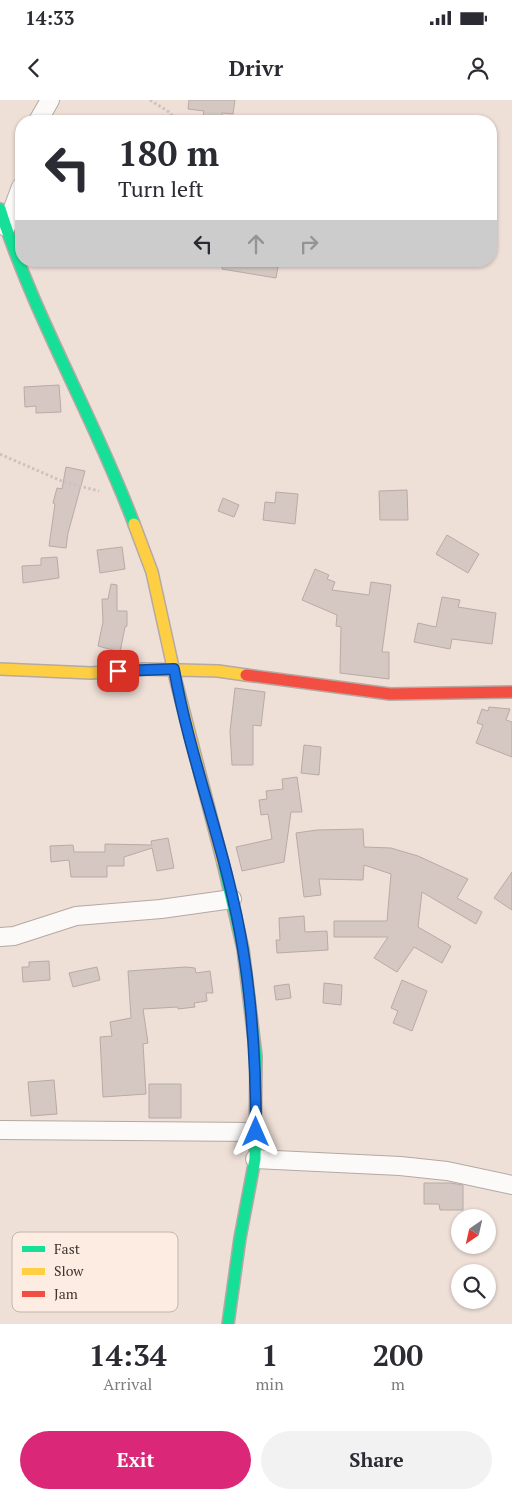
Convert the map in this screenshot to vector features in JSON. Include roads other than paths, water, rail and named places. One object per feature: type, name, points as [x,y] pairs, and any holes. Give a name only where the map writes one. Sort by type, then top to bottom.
[{"type":"street","points":[[41,115],[50,100]]},
{"type":"street","points":[[5,234],[15,205]]},
{"type":"street","points":[[0,209],[5,234],[15,255]]},
{"type":"street","points":[[21,267],[124,496],[152,572],[243,949],[256,1056],[255,1159],[240,1238],[228,1324]]},
{"type":"street","points":[[0,669],[91,673],[174,669],[218,671],[390,694],[512,692]]},
{"type":"street","points":[[0,937],[14,936],[76,916],[232,899]]},
{"type":"street","points":[[0,1130],[256,1132]]},
{"type":"street","points":[[255,1159],[400,1166],[447,1171],[512,1186]]}]
